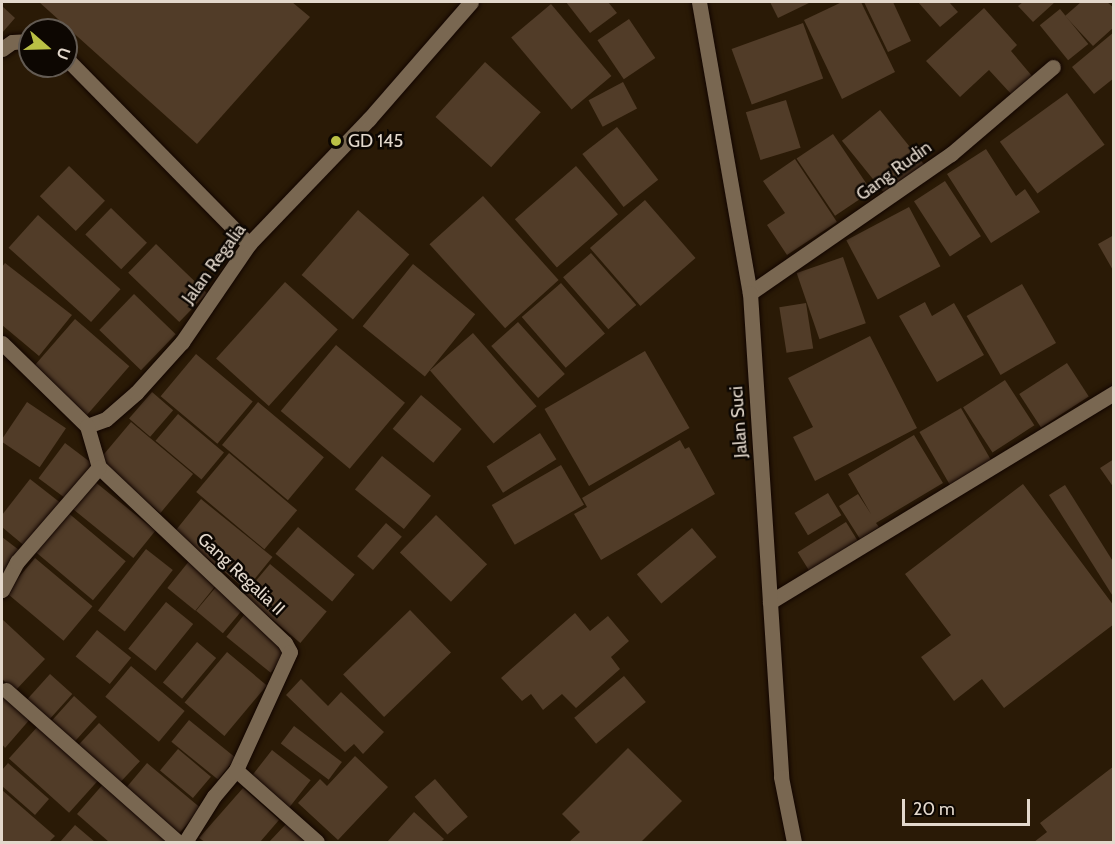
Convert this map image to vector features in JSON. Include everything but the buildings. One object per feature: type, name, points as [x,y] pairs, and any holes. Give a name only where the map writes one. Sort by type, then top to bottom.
[{"type":"street","name":"Jalan Regalia","points":[[87,426],[106,419],[136,393],[182,342],[249,244],[369,119],[471,2]]},
{"type":"street","name":"Jalan Suci","points":[[699,2],[750,293],[781,777],[794,843]]},
{"type":"street","points":[[2,49],[12,42],[18,42]]},
{"type":"street","name":"Gang Rudin","points":[[750,293],[951,154],[1053,68]]},
{"type":"street","points":[[78,70],[249,244]]},
{"type":"street","points":[[2,344],[87,426],[99,467],[17,562],[2,590]]},
{"type":"street","points":[[770,602],[1113,393]]},
{"type":"street","name":"Gang Regalia II","points":[[99,467],[285,643],[290,652],[236,770]]},
{"type":"street","points":[[6,690],[178,843]]},
{"type":"street","points":[[185,843],[214,796],[236,770],[317,843]]},
{"type":"place","name":"GD 145","points":[[336,141]]}]
